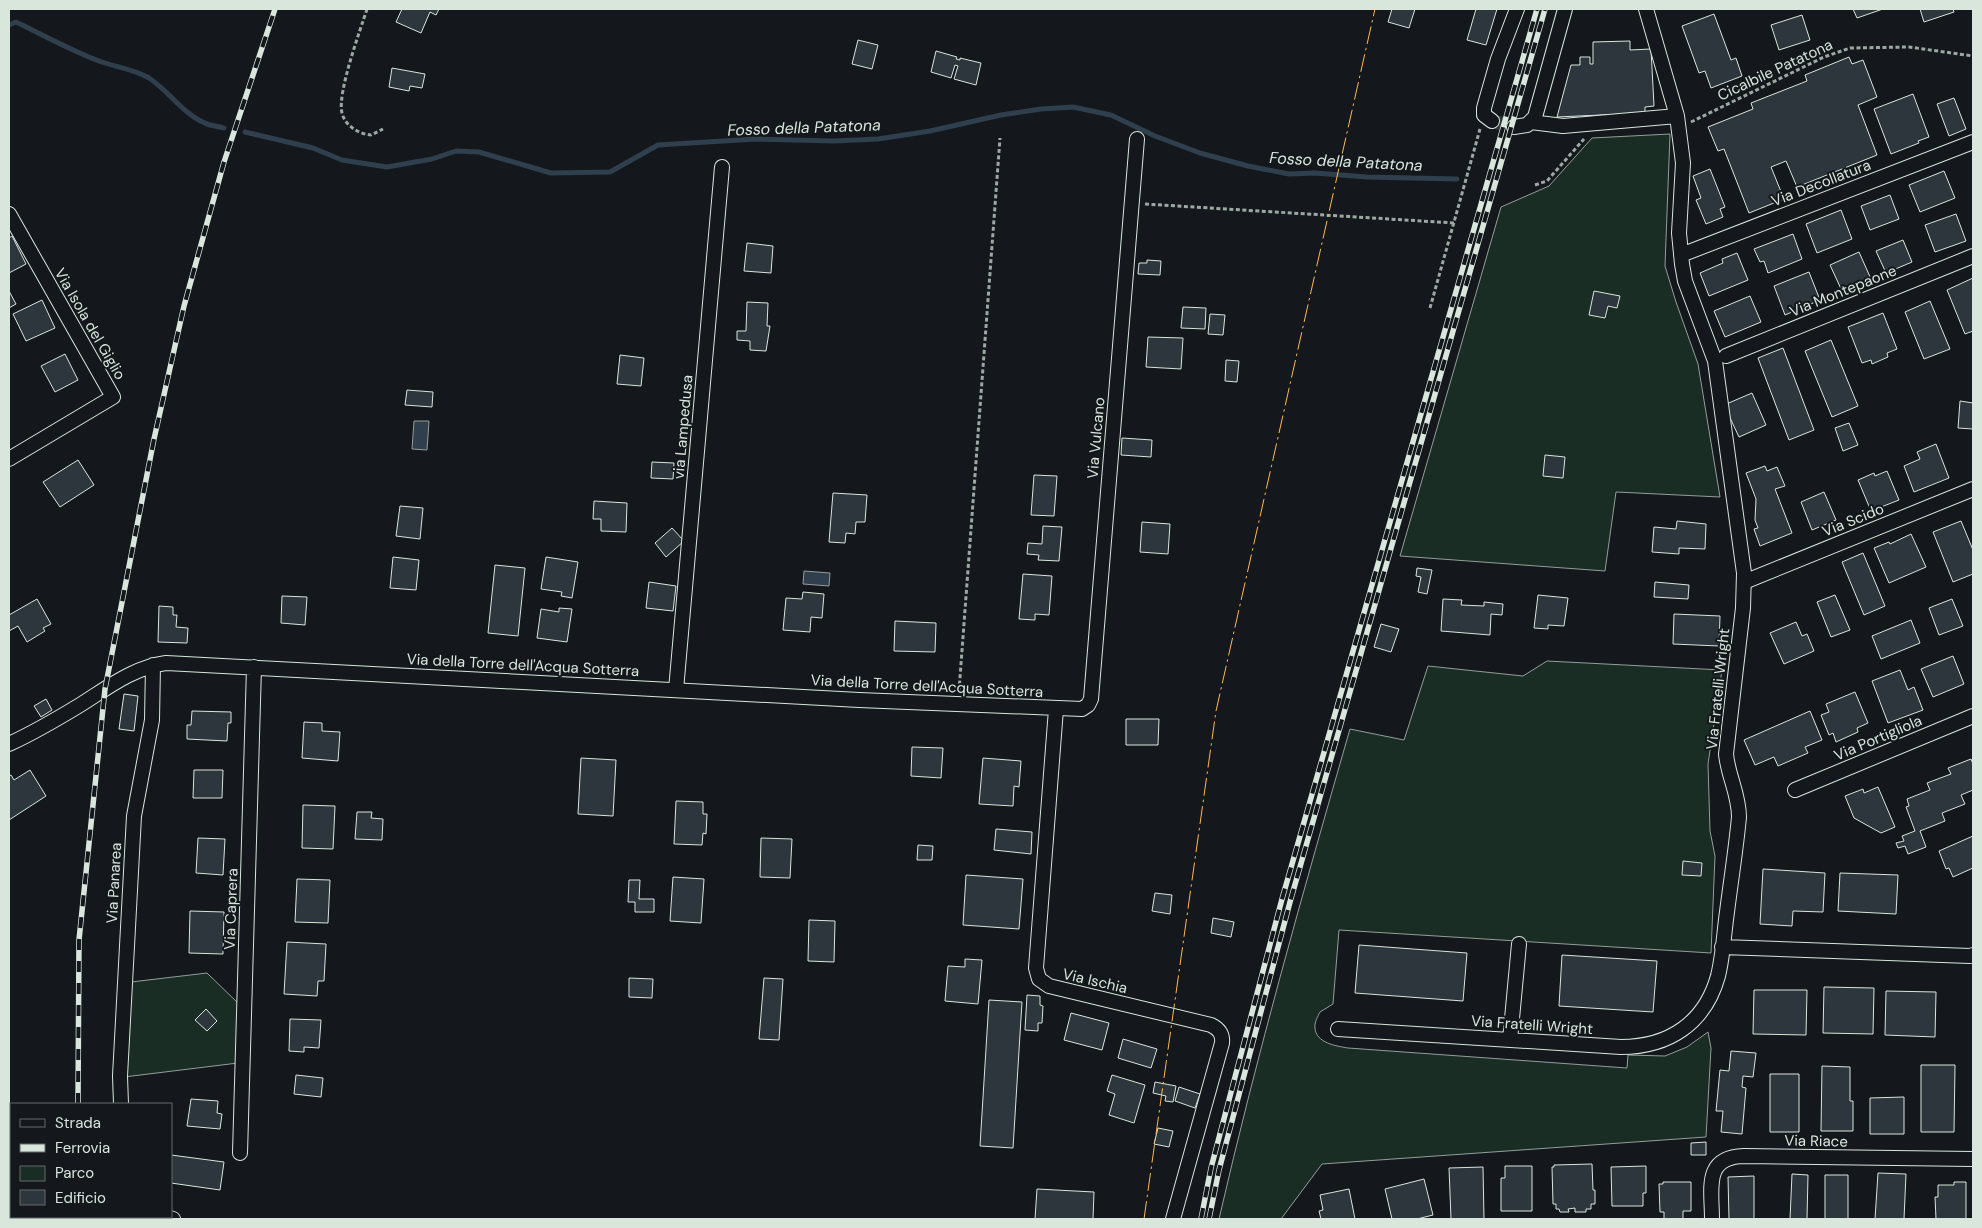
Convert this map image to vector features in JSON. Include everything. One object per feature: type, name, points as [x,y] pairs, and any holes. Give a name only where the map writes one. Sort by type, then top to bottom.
[{"type":"street","points":[[1489,119],[1484,108],[1500,53],[1517,9]]},
{"type":"street","points":[[1532,122],[1537,112],[1565,9]]},
{"type":"street","name":"Via Fratelli Wright","points":[[1338,1029],[1626,1047],[1650,1044],[1669,1038],[1689,1025],[1705,1005],[1717,978],[1739,817],[1738,800],[1729,774],[1726,754],[1743,608],[1744,582],[1716,361],[1686,281],[1681,255],[1679,233],[1683,162],[1678,122],[1646,9]]},
{"type":"street","points":[[1514,127],[1532,122],[1563,126],[1678,122]]},
{"type":"street","name":"Via Vulcano","points":[[1056,709],[1082,709],[1088,705],[1091,699],[1137,139]]},
{"type":"street","name":"Via Decollatura","points":[[1681,255],[1973,142]]},
{"type":"street","name":"via Lampedusa","points":[[676,690],[722,168]]},
{"type":"street","name":"Via Isola del Giglio","points":[[9,214],[113,397],[10,457]]},
{"type":"street","name":"Via Montepaone","points":[[1726,356],[1973,256]]},
{"type":"street","name":"Via Scido","points":[[1744,582],[1973,489]]},
{"type":"street","name":"Via della Torre dell'Acqua Sotterra","points":[[9,744],[38,730],[144,667],[166,663],[1056,709]]},
{"type":"street","name":"Via Panarea","points":[[121,1103],[120,1076],[134,816],[152,720],[154,664]]},
{"type":"street","name":"Via Caprera","points":[[240,1153],[254,667]]},
{"type":"street","name":"Via Ischia","points":[[1056,709],[1036,968],[1039,979],[1049,986],[1211,1026],[1218,1030],[1222,1037],[1222,1043],[1173,1219]]},
{"type":"street","name":"Via Portigliola","points":[[1796,790],[1973,716]]},
{"type":"street","points":[[1510,1040],[1519,944]]},
{"type":"street","points":[[1722,947],[1973,955]]},
{"type":"street","name":"Via Riace","points":[[1712,1219],[1712,1175],[1718,1164],[1728,1158],[1744,1156],[1973,1160]]},
{"type":"path","points":[[367,9],[348,70],[341,107],[344,119],[356,130],[371,135],[384,129]]},
{"type":"path","name":"Cicalbile Patatona","points":[[1678,122],[1824,57],[1850,48],[1909,47],[1973,56]]},
{"type":"path","points":[[1430,308],[1480,130],[1489,119]]},
{"type":"path","points":[[1535,185],[1546,181],[1590,132]]},
{"type":"path","points":[[958,704],[1000,138]]},
{"type":"path","points":[[1132,203],[1454,223]]},
{"type":"green space","points":[[1670,134],[1665,266],[1698,364],[1720,497],[1616,492],[1605,571],[1400,556],[1501,207],[1549,186],[1592,138]]},
{"type":"green space","points":[[1547,661],[1722,670],[1708,764],[1710,831],[1715,856],[1711,953],[1339,930],[1333,1004],[1320,1012],[1315,1024],[1316,1033],[1327,1043],[1348,1048],[1627,1068],[1628,1055],[1665,1056],[1687,1047],[1708,1032],[1711,1048],[1706,1137],[1322,1164],[1281,1219],[1219,1219],[1265,1034],[1350,729],[1404,740],[1428,666],[1523,676]]},
{"type":"green space","points":[[207,973],[240,1005],[238,1063],[124,1077],[131,982]]},
{"type":"water","points":[[414,421],[429,421],[427,450],[412,449]]},
{"type":"water","points":[[804,571],[830,573],[829,586],[803,584]]},
{"type":"building","points":[[402,9],[439,9],[436,15],[430,12],[421,33],[396,22]]},
{"type":"building","points":[[1392,9],[1415,9],[1409,28],[1388,22]]},
{"type":"building","points":[[1476,9],[1497,9],[1486,45],[1467,40]]},
{"type":"building","points":[[1853,9],[1883,9],[1857,18]]},
{"type":"building","points":[[1920,9],[1953,9],[1954,12],[1924,22]]},
{"type":"building","points":[[1714,14],[1731,60],[1736,58],[1742,76],[1711,88],[1705,71],[1699,73],[1682,26]]},
{"type":"building","points":[[1802,15],[1810,40],[1779,50],[1771,25]]},
{"type":"building","points":[[858,40],[878,45],[872,69],[852,64]]},
{"type":"building","points":[[1630,41],[1630,50],[1651,49],[1654,106],[1645,107],[1645,113],[1557,117],[1571,65],[1580,65],[1580,57],[1590,57],[1590,64],[1593,64],[1593,42]]},
{"type":"building","points":[[936,51],[957,57],[956,59],[960,60],[960,58],[981,63],[976,85],[954,79],[958,66],[955,65],[951,78],[931,72]]},
{"type":"building","points":[[1849,57],[1852,64],[1863,60],[1877,97],[1858,105],[1877,155],[1797,187],[1786,161],[1771,167],[1784,199],[1749,213],[1724,149],[1718,151],[1708,127],[1753,109],[1751,103],[1807,81],[1805,75]]},
{"type":"building","points":[[392,68],[425,74],[422,88],[410,86],[409,91],[389,87]]},
{"type":"building","points":[[1913,94],[1929,137],[1891,154],[1874,109]]},
{"type":"building","points":[[1954,98],[1966,129],[1949,136],[1937,104]]},
{"type":"building","points":[[1710,169],[1725,207],[1720,209],[1723,217],[1706,224],[1696,200],[1701,198],[1693,176]]},
{"type":"building","points":[[1944,171],[1955,198],[1920,212],[1909,185]]},
{"type":"building","points":[[1890,195],[1899,219],[1870,230],[1861,206]]},
{"type":"building","points":[[1841,210],[1852,239],[1817,253],[1806,224]]},
{"type":"building","points":[[1956,214],[1966,241],[1935,252],[1925,225]]},
{"type":"building","points":[[1793,234],[1802,259],[1768,273],[1764,261],[1760,262],[1754,249]]},
{"type":"building","points":[[12,236],[26,264],[9,273],[9,238]]},
{"type":"building","points":[[1903,240],[1912,262],[1886,273],[1876,251]]},
{"type":"building","points":[[747,243],[773,246],[771,273],[744,271]]},
{"type":"building","points":[[1859,252],[1871,279],[1842,291],[1830,265]]},
{"type":"building","points":[[1737,253],[1748,280],[1709,296],[1700,273],[1723,263],[1722,259]]},
{"type":"building","points":[[1147,260],[1161,261],[1160,275],[1138,274],[1139,263],[1147,263]]},
{"type":"building","points":[[1809,272],[1820,300],[1785,315],[1774,286]]},
{"type":"building","points":[[1973,278],[1973,331],[1965,334],[1947,290]]},
{"type":"building","points":[[9,291],[16,304],[9,308]]},
{"type":"building","points":[[1594,291],[1620,296],[1617,308],[1608,306],[1605,318],[1589,315]]},
{"type":"building","points":[[1750,296],[1761,322],[1725,337],[1714,311]]},
{"type":"building","points":[[42,300],[55,328],[26,341],[13,314]]},
{"type":"building","points":[[1930,301],[1950,349],[1924,359],[1905,312]]},
{"type":"building","points":[[747,302],[768,303],[767,326],[770,326],[766,351],[750,350],[750,341],[737,340],[737,331],[746,331]]},
{"type":"building","points":[[1183,307],[1206,308],[1205,329],[1181,328]]},
{"type":"building","points":[[1883,313],[1897,349],[1887,353],[1888,357],[1872,364],[1871,360],[1862,363],[1848,327]]},
{"type":"building","points":[[1210,314],[1225,315],[1223,335],[1208,334]]},
{"type":"building","points":[[1148,337],[1183,338],[1181,369],[1146,367]]},
{"type":"building","points":[[1831,340],[1858,406],[1832,417],[1805,351]]},
{"type":"building","points":[[1783,348],[1814,430],[1789,440],[1758,358]]},
{"type":"building","points":[[65,354],[78,380],[55,392],[41,366]]},
{"type":"building","points":[[620,355],[644,358],[641,386],[617,384]]},
{"type":"building","points":[[1226,360],[1239,361],[1237,382],[1225,381]]},
{"type":"building","points":[[407,390],[433,392],[432,407],[405,405]]},
{"type":"building","points":[[1752,393],[1766,425],[1739,437],[1724,405]]},
{"type":"building","points":[[1960,401],[1973,403],[1973,429],[1958,428]]},
{"type":"building","points":[[1849,423],[1858,445],[1843,451],[1835,428]]},
{"type":"building","points":[[1122,438],[1152,440],[1151,457],[1121,455]]},
{"type":"building","points":[[1936,444],[1949,478],[1914,492],[1904,466],[1920,459],[1917,452]]},
{"type":"building","points":[[1545,455],[1565,457],[1563,478],[1543,476]]},
{"type":"building","points":[[78,460],[94,485],[60,507],[43,482]]},
{"type":"building","points":[[652,462],[674,463],[673,479],[651,478]]},
{"type":"building","points":[[1765,466],[1767,471],[1777,467],[1785,486],[1775,489],[1792,533],[1760,546],[1754,529],[1758,528],[1755,520],[1756,499],[1746,473]]},
{"type":"building","points":[[1887,471],[1899,500],[1871,511],[1858,480],[1874,473],[1875,476]]},
{"type":"building","points":[[1034,475],[1057,476],[1054,516],[1031,515]]},
{"type":"building","points":[[1824,492],[1836,520],[1812,530],[1801,502]]},
{"type":"building","points":[[833,493],[867,495],[865,522],[856,522],[855,534],[846,533],[845,543],[829,542]]},
{"type":"building","points":[[594,501],[627,503],[626,532],[601,531],[601,519],[593,519]]},
{"type":"building","points":[[400,506],[423,508],[420,539],[396,536]]},
{"type":"building","points":[[1677,521],[1706,524],[1705,549],[1679,548],[1679,554],[1652,552],[1654,527],[1676,529]]},
{"type":"building","points":[[1961,521],[1973,550],[1973,574],[1953,582],[1933,532]]},
{"type":"building","points":[[1142,522],[1170,524],[1168,554],[1140,552]]},
{"type":"building","points":[[1043,526],[1062,527],[1059,561],[1038,560],[1039,555],[1027,554],[1028,543],[1042,544]]},
{"type":"building","points":[[672,528],[684,541],[666,557],[655,543]]},
{"type":"building","points":[[1911,534],[1926,567],[1889,583],[1874,548],[1889,542],[1890,544]]},
{"type":"building","points":[[1863,553],[1885,606],[1864,615],[1842,562]]},
{"type":"building","points":[[393,557],[419,560],[416,590],[390,588]]},
{"type":"building","points":[[546,557],[578,562],[572,598],[561,596],[562,592],[541,589]]},
{"type":"building","points":[[495,565],[525,568],[518,636],[488,633]]},
{"type":"building","points":[[1417,568],[1432,570],[1427,594],[1418,592],[1421,577],[1416,576]]},
{"type":"building","points":[[1023,574],[1052,576],[1049,615],[1035,614],[1035,620],[1019,619]]},
{"type":"building","points":[[649,582],[676,586],[673,611],[646,608]]},
{"type":"building","points":[[1655,582],[1689,585],[1688,599],[1654,597]]},
{"type":"building","points":[[803,592],[824,594],[822,618],[811,617],[810,632],[783,630],[786,598],[802,599]]},
{"type":"building","points":[[1538,595],[1568,598],[1564,626],[1548,625],[1548,629],[1534,628]]},
{"type":"building","points":[[1835,595],[1850,630],[1831,637],[1817,602]]},
{"type":"building","points":[[282,596],[307,597],[305,625],[281,623]]},
{"type":"building","points":[[37,599],[51,624],[43,628],[45,631],[27,642],[18,626],[9,631],[9,615]]},
{"type":"building","points":[[1443,599],[1462,600],[1461,605],[1484,606],[1484,602],[1503,604],[1502,615],[1491,614],[1490,635],[1441,631]]},
{"type":"building","points":[[1952,599],[1963,626],[1939,635],[1929,608]]},
{"type":"building","points":[[159,606],[173,607],[173,615],[177,615],[176,627],[188,628],[187,643],[158,642]]},
{"type":"building","points":[[559,608],[572,609],[567,642],[537,638],[541,609],[559,612]]},
{"type":"building","points":[[1674,614],[1720,616],[1719,646],[1673,644]]},
{"type":"building","points":[[1911,620],[1920,643],[1881,659],[1872,636]]},
{"type":"building","points":[[895,621],[936,623],[935,652],[894,651]]},
{"type":"building","points":[[1796,622],[1802,636],[1807,634],[1814,651],[1784,664],[1770,633]]},
{"type":"building","points":[[1381,624],[1399,629],[1391,652],[1374,647]]},
{"type":"building","points":[[1953,656],[1964,684],[1933,697],[1921,669]]},
{"type":"building","points":[[1900,670],[1908,690],[1914,687],[1923,710],[1888,723],[1872,681]]},
{"type":"building","points":[[1855,692],[1868,723],[1857,728],[1858,732],[1836,742],[1833,733],[1829,735],[1821,715],[1829,712],[1826,704]]},
{"type":"building","points":[[124,694],[138,696],[134,731],[119,729]]},
{"type":"building","points":[[46,699],[52,710],[41,717],[34,706]]},
{"type":"building","points":[[192,711],[231,712],[231,723],[228,723],[227,741],[187,739],[187,725],[191,725]]},
{"type":"building","points":[[1810,711],[1822,740],[1805,747],[1808,753],[1778,766],[1774,757],[1755,765],[1744,740]]},
{"type":"building","points":[[1126,719],[1159,719],[1158,745],[1126,745]]},
{"type":"building","points":[[304,722],[322,723],[322,731],[340,732],[338,761],[302,758]]},
{"type":"building","points":[[912,747],[943,748],[941,778],[911,776]]},
{"type":"building","points":[[581,758],[616,760],[613,816],[578,814]]},
{"type":"building","points":[[983,758],[1021,761],[1019,787],[1014,786],[1013,806],[979,804]]},
{"type":"building","points":[[1971,759],[1973,764],[1973,790],[1961,795],[1965,804],[1942,813],[1945,821],[1920,831],[1926,847],[1908,854],[1905,846],[1898,848],[1896,843],[1904,841],[1902,836],[1915,831],[1906,807],[1909,806],[1907,799],[1930,790],[1927,783],[1951,774],[1948,768]]},
{"type":"building","points":[[30,770],[46,796],[9,820],[9,776],[11,775],[14,780]]},
{"type":"building","points":[[194,770],[223,770],[222,798],[193,798]]},
{"type":"building","points":[[1878,787],[1895,827],[1881,833],[1854,818],[1845,796],[1863,789],[1864,793]]},
{"type":"building","points":[[676,801],[703,802],[703,814],[707,814],[706,834],[703,833],[702,845],[674,844]]},
{"type":"building","points":[[303,805],[335,806],[333,849],[302,848]]},
{"type":"building","points":[[357,812],[372,812],[371,818],[383,819],[382,840],[355,839]]},
{"type":"building","points":[[996,829],[1032,832],[1031,854],[994,850]]},
{"type":"building","points":[[1973,836],[1973,868],[1953,877],[1949,868],[1946,869],[1939,851]]},
{"type":"building","points":[[198,838],[225,839],[223,875],[196,873]]},
{"type":"building","points":[[761,838],[792,839],[790,878],[760,877]]},
{"type":"building","points":[[918,845],[933,846],[932,860],[917,860]]},
{"type":"building","points":[[1683,861],[1702,863],[1701,876],[1682,875]]},
{"type":"building","points":[[1763,869],[1825,873],[1823,912],[1793,911],[1792,926],[1760,924]]},
{"type":"building","points":[[1840,873],[1898,875],[1896,914],[1838,911]]},
{"type":"building","points":[[966,875],[1023,879],[1019,929],[963,925]]},
{"type":"building","points":[[673,877],[704,879],[701,923],[670,921]]},
{"type":"building","points":[[297,879],[330,880],[328,923],[295,922]]},
{"type":"building","points":[[629,880],[640,880],[639,899],[654,899],[654,912],[635,912],[635,902],[628,902]]},
{"type":"building","points":[[1155,893],[1172,895],[1170,914],[1152,911]]},
{"type":"building","points":[[190,911],[224,912],[223,954],[189,953]]},
{"type":"building","points":[[1213,918],[1234,922],[1231,937],[1211,933]]},
{"type":"building","points":[[809,920],[835,921],[834,962],[808,961]]},
{"type":"building","points":[[287,942],[326,944],[324,981],[318,981],[317,996],[284,994]]},
{"type":"building","points":[[1359,945],[1467,953],[1463,1001],[1355,993]]},
{"type":"building","points":[[1562,955],[1657,961],[1653,1012],[1559,1006]]},
{"type":"building","points":[[965,959],[982,960],[978,1004],[945,1001],[948,966],[965,967]]},
{"type":"building","points":[[629,978],[653,979],[652,998],[629,997]]},
{"type":"building","points":[[764,978],[783,979],[779,1040],[759,1039]]},
{"type":"building","points":[[1824,987],[1874,988],[1873,1034],[1823,1033]]},
{"type":"building","points":[[1754,990],[1807,990],[1806,1035],[1753,1034]]},
{"type":"building","points":[[1886,991],[1936,992],[1935,1037],[1885,1035]]},
{"type":"building","points":[[1027,995],[1040,996],[1040,1005],[1043,1006],[1042,1023],[1038,1023],[1038,1031],[1025,1030]]},
{"type":"building","points":[[989,1000],[1022,1002],[1013,1148],[980,1146]]},
{"type":"building","points":[[206,1009],[217,1021],[207,1031],[195,1020]]},
{"type":"building","points":[[1071,1013],[1109,1023],[1102,1050],[1064,1040]]},
{"type":"building","points":[[290,1019],[321,1020],[319,1048],[304,1047],[304,1052],[289,1051]]},
{"type":"building","points":[[1123,1039],[1157,1049],[1151,1068],[1118,1058]]},
{"type":"building","points":[[1731,1051],[1756,1053],[1753,1077],[1743,1076],[1742,1087],[1746,1088],[1742,1134],[1721,1132],[1723,1111],[1716,1111],[1720,1070],[1729,1071]]},
{"type":"building","points":[[1921,1065],[1955,1065],[1954,1132],[1921,1132]]},
{"type":"building","points":[[1822,1066],[1850,1067],[1850,1101],[1853,1101],[1853,1131],[1821,1131]]},
{"type":"building","points":[[1770,1074],[1799,1074],[1799,1132],[1770,1132]]},
{"type":"building","points":[[296,1075],[323,1078],[321,1097],[294,1094]]},
{"type":"building","points":[[1112,1075],[1145,1085],[1134,1123],[1109,1115],[1115,1094],[1107,1091]]},
{"type":"building","points":[[1155,1082],[1176,1086],[1173,1102],[1165,1101],[1166,1096],[1153,1093]]},
{"type":"building","points":[[1179,1087],[1200,1094],[1195,1108],[1175,1101]]},
{"type":"building","points":[[1904,1097],[1904,1134],[1870,1134],[1870,1098]]},
{"type":"building","points":[[191,1099],[218,1101],[217,1113],[222,1114],[220,1129],[187,1126]]},
{"type":"building","points":[[1158,1128],[1173,1131],[1169,1147],[1154,1144]]},
{"type":"building","points":[[1706,1142],[1706,1155],[1691,1155],[1691,1143]]},
{"type":"building","points":[[172,1155],[224,1162],[220,1190],[172,1183]]},
{"type":"building","points":[[1592,1164],[1595,1204],[1591,1204],[1591,1209],[1586,1209],[1586,1212],[1575,1212],[1575,1208],[1568,1209],[1569,1212],[1560,1212],[1559,1209],[1556,1209],[1556,1204],[1553,1204],[1552,1167],[1554,1165]]},
{"type":"building","points":[[1505,1166],[1532,1166],[1532,1211],[1501,1211],[1501,1178],[1505,1178]]},
{"type":"building","points":[[1646,1166],[1646,1193],[1643,1193],[1643,1206],[1612,1206],[1611,1167]]},
{"type":"building","points":[[1483,1167],[1484,1219],[1451,1219],[1449,1168]]},
{"type":"building","points":[[1878,1173],[1906,1174],[1904,1219],[1875,1219]]},
{"type":"building","points":[[1792,1174],[1808,1175],[1807,1219],[1790,1219]]},
{"type":"building","points":[[1825,1175],[1848,1175],[1848,1219],[1825,1219]]},
{"type":"building","points":[[1754,1176],[1754,1219],[1729,1219],[1728,1177]]},
{"type":"building","points":[[1424,1179],[1433,1215],[1417,1219],[1392,1219],[1385,1189]]},
{"type":"building","points":[[1663,1182],[1691,1182],[1691,1211],[1683,1211],[1683,1219],[1664,1219],[1664,1212],[1660,1212],[1659,1184],[1663,1184]]},
{"type":"building","points":[[1954,1182],[1966,1182],[1966,1219],[1936,1219],[1935,1197],[1938,1197],[1938,1185],[1954,1185]]},
{"type":"building","points":[[1037,1189],[1094,1192],[1093,1219],[1035,1219]]},
{"type":"building","points":[[1349,1189],[1355,1219],[1321,1219],[1319,1211],[1323,1210],[1320,1195]]},
{"type":"waterway","name":"Fosso della Patatona","points":[[9,25],[16,22],[88,57],[143,75],[156,83],[197,119],[209,125],[224,128]]},
{"type":"waterway","name":"Fosso della Patatona","points":[[245,132],[313,148],[342,160],[387,167],[432,159],[456,151],[479,152],[551,173],[610,172],[658,145],[756,139],[834,141],[878,139],[930,131],[1001,115],[1041,109],[1073,107],[1111,115],[1155,136],[1200,153],[1248,166],[1289,174],[1315,173],[1367,177],[1457,179]]},
{"type":"tunnel","points":[[1492,121],[1514,127]]},
{"type":"railway","points":[[78,1103],[79,940],[105,689],[154,439],[184,306],[224,162],[275,9]]},
{"type":"railway","points":[[1201,1219],[1211,1168],[1282,899],[1537,9]]},
{"type":"railway","points":[[1209,1219],[1219,1170],[1290,902],[1545,9]]},
{"type":"power","points":[[1144,1219],[1216,711],[1375,9]]}]
